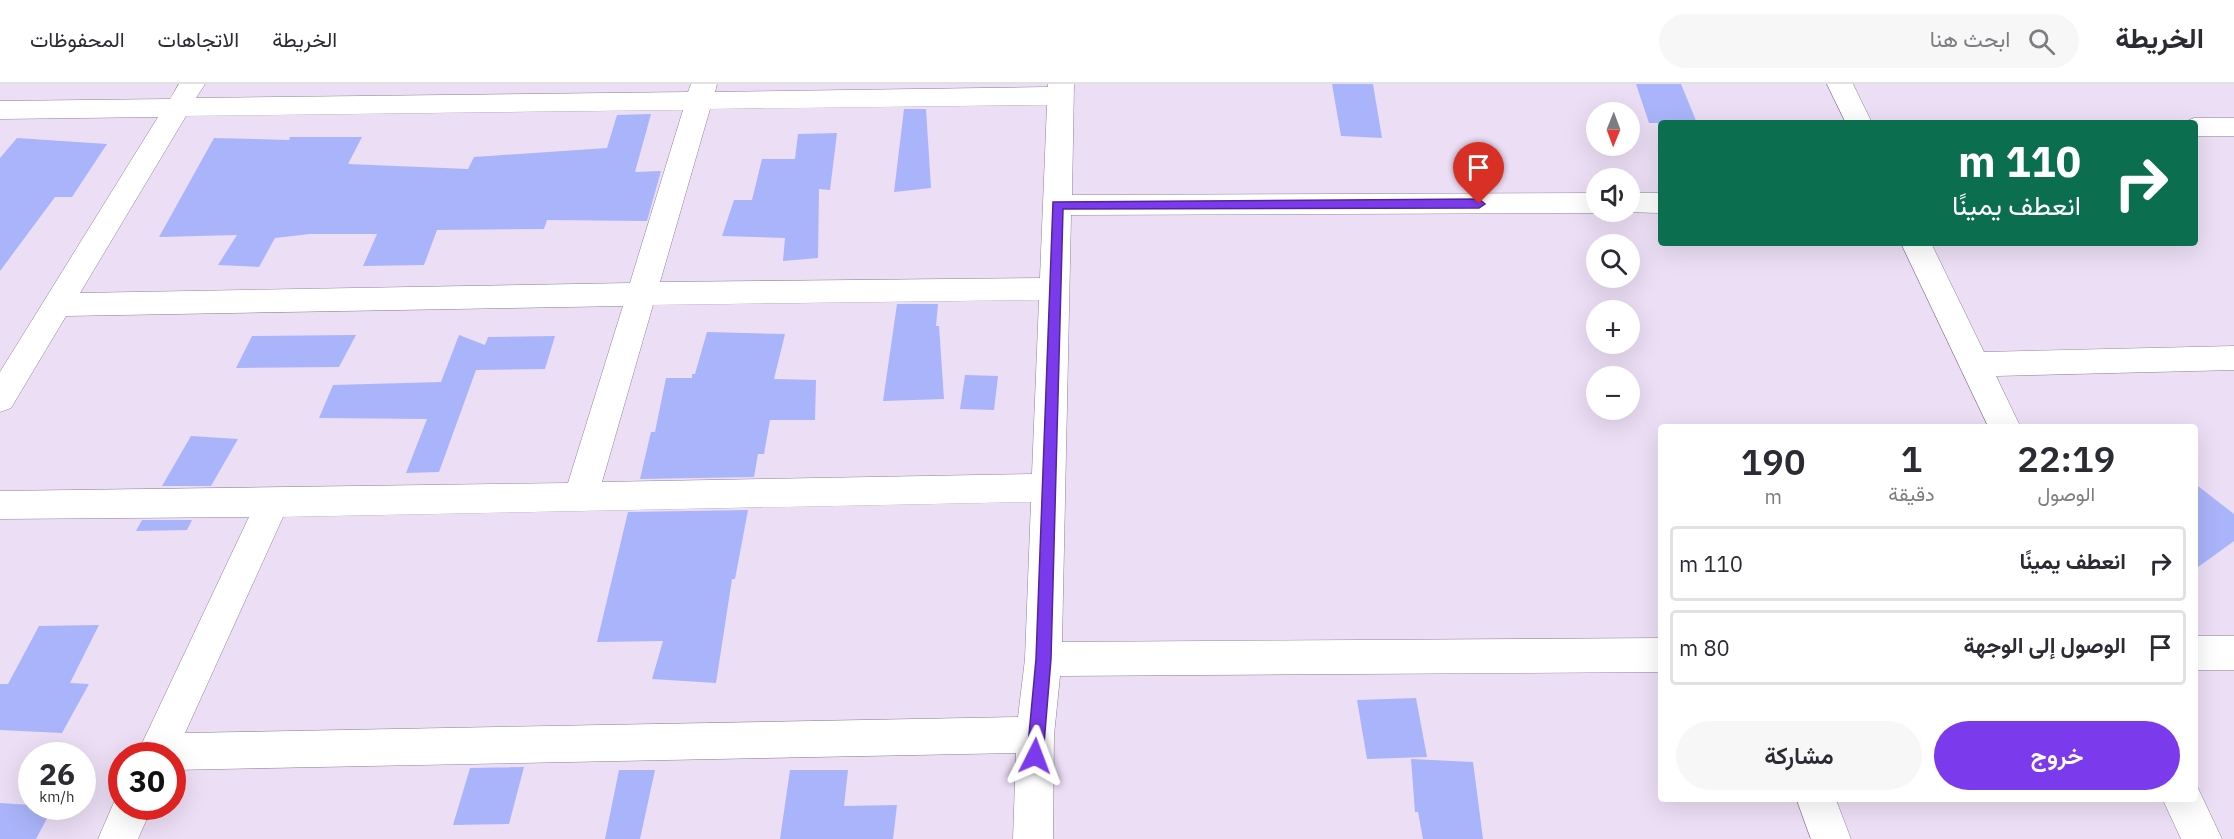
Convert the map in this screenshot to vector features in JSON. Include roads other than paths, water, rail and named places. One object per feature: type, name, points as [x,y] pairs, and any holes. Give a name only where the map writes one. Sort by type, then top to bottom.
[{"type":"street","points":[[0,399],[192,84]]},
{"type":"street","points":[[1840,84],[1858,120]]},
{"type":"street","points":[[0,110],[177,109],[702,93],[1061,90],[1043,659],[1035,735],[1033,839]]},
{"type":"street","points":[[581,497],[702,93]]},
{"type":"street","points":[[2198,127],[2234,127]]},
{"type":"street","points":[[1057,205],[1586,203]]},
{"type":"street","points":[[1640,203],[1658,203]]},
{"type":"street","points":[[1917,246],[2003,424]]},
{"type":"street","points":[[56,305],[1055,289]]},
{"type":"street","points":[[1975,364],[2234,358]]},
{"type":"street","points":[[0,505],[848,494],[1049,488]]},
{"type":"street","points":[[162,742],[273,503]]},
{"type":"street","points":[[2198,653],[2234,653]]},
{"type":"street","points":[[1043,659],[1658,655]]},
{"type":"street","points":[[186,753],[1035,735]]},
{"type":"street","points":[[1819,802],[1831,839]]},
{"type":"street","points":[[2184,802],[2202,839]]},
{"type":"street","points":[[118,839],[126,820]]}]
